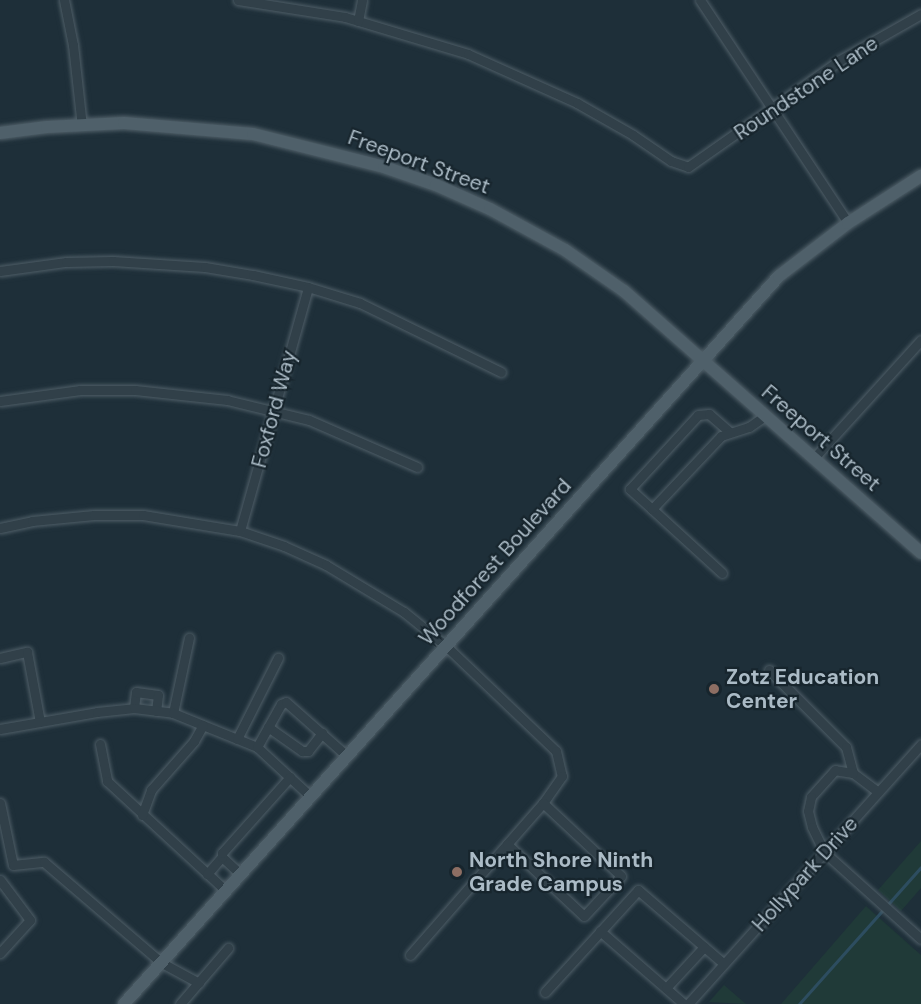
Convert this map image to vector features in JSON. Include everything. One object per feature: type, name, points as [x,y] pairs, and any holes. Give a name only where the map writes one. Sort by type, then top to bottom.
[{"type":"main road","name":"Freeport Street","points":[[0,133],[47,127],[137,123],[253,134],[331,152],[436,185],[503,215],[565,250],[624,291],[920,549]]},
{"type":"main road","name":"Woodforest Boulevard","points":[[124,1004],[779,276],[848,223],[921,176]]},
{"type":"street","points":[[64,0],[73,45],[82,126]]},
{"type":"street","points":[[239,0],[309,10],[358,21],[362,0]]},
{"type":"street","points":[[700,0],[770,109],[848,223]]},
{"type":"street","name":"Roundstone Lane","points":[[358,21],[430,41],[516,74],[577,103],[633,135],[670,161],[688,167],[693,166],[840,60],[921,14]]},
{"type":"street","points":[[0,271],[66,262],[156,263],[205,267],[308,287],[360,303],[501,372]]},
{"type":"street","name":"Foxford Way","points":[[240,531],[308,287]]},
{"type":"street","points":[[814,458],[921,340]]},
{"type":"street","points":[[0,401],[80,390],[135,390],[205,396],[274,410],[309,420],[417,467]]},
{"type":"street","points":[[722,573],[630,489],[698,415],[709,414],[730,432]]},
{"type":"street","points":[[652,509],[721,436],[749,427],[766,415]]},
{"type":"street","points":[[0,528],[33,521],[83,516],[143,515],[240,531],[295,551],[369,589],[404,612],[446,646],[556,751],[562,776],[543,803],[410,955]]},
{"type":"street","points":[[172,713],[189,638]]},
{"type":"street","points":[[0,658],[27,652],[40,722]]},
{"type":"street","points":[[237,739],[278,658]]},
{"type":"street","points":[[769,670],[846,747],[853,773]]},
{"type":"street","points":[[134,708],[136,692],[158,695],[156,711]]},
{"type":"street","points":[[257,747],[281,704],[286,702],[346,755]]},
{"type":"street","points":[[0,729],[134,708],[172,713],[257,747],[310,796]]},
{"type":"street","points":[[142,815],[151,790],[194,741],[203,725]]},
{"type":"street","points":[[267,727],[302,751],[308,751],[322,733]]},
{"type":"street","points":[[100,744],[107,781],[225,890]]},
{"type":"street","name":"Hollypark Drive","points":[[688,1004],[921,744]]},
{"type":"street","points":[[878,792],[853,773],[835,770],[811,797],[808,811],[824,852],[921,939]]},
{"type":"street","points":[[207,874],[222,857],[222,853],[290,777]]},
{"type":"street","points":[[0,803],[13,865],[44,862],[162,963],[199,983]]},
{"type":"street","points":[[507,844],[584,916],[621,876],[543,803]]},
{"type":"street","points":[[222,857],[240,874]]},
{"type":"street","points":[[0,880],[30,920],[0,953]]},
{"type":"street","points":[[545,992],[638,891],[724,964]]},
{"type":"street","points":[[600,931],[684,1004]]},
{"type":"street","points":[[666,988],[704,946]]},
{"type":"street","points":[[180,1004],[228,948]]},
{"type":"green space","points":[[921,841],[921,888],[901,911],[878,890]]},
{"type":"green space","points":[[866,906],[921,955],[921,1004],[781,1004]]},
{"type":"green space","points":[[724,985],[746,1004],[709,1002]]},
{"type":"waterway","points":[[799,1004],[921,867]]},
{"type":"place","name":"Zotz Education Center","points":[[714,689]]},
{"type":"place","name":"North Shore Ninth Grade Campus","points":[[457,872]]}]
